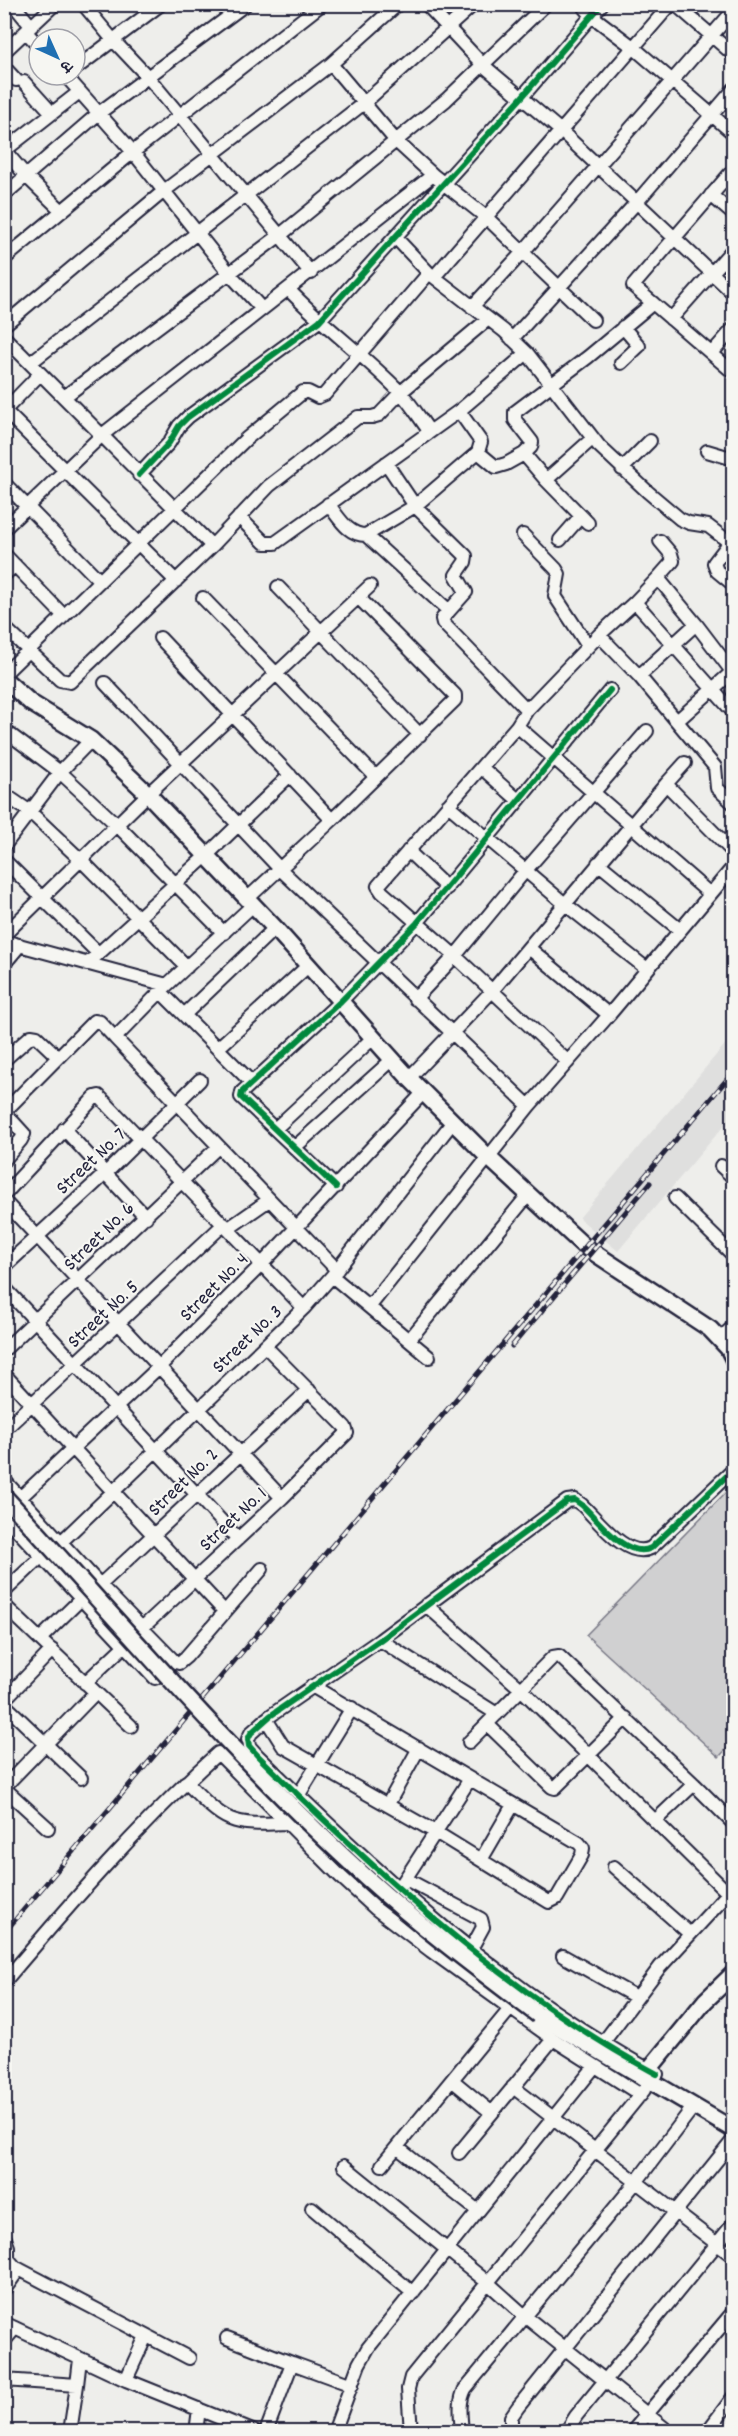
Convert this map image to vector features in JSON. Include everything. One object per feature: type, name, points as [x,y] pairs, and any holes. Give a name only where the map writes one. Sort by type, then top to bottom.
[{"type":"main road","points":[[7,687],[91,740],[148,794],[275,928],[423,1093],[584,1246],[697,1319],[729,1349]]},
{"type":"main road","points":[[4,1496],[260,1775],[368,1879],[538,2015],[734,2130]]},
{"type":"main road","points":[[648,2079],[705,2001],[734,1973]]},
{"type":"main road","points":[[648,2079],[734,1985]]},
{"type":"street","points":[[14,4],[27,27]]},
{"type":"street","points":[[30,27],[55,4]]},
{"type":"street","points":[[83,4],[148,77],[311,273]]},
{"type":"street","points":[[4,195],[99,113],[246,4]]},
{"type":"street","points":[[4,259],[133,152],[322,4]]},
{"type":"street","points":[[4,325],[164,191],[213,156],[331,64],[398,4]]},
{"type":"street","points":[[426,4],[483,65],[561,131],[711,275],[734,294]]},
{"type":"street","points":[[30,363],[364,103],[449,29],[474,4]]},
{"type":"street","points":[[64,397],[279,236],[396,141],[446,100],[546,4]]},
{"type":"street","points":[[582,4],[592,16],[633,47],[734,134]]},
{"type":"street","points":[[4,530],[102,435],[262,309],[438,179],[522,97],[602,4]]},
{"type":"street","points":[[4,674],[246,439],[298,396],[308,392],[322,396],[486,217],[673,4],[734,55]]},
{"type":"street","points":[[87,60],[156,6]]},
{"type":"street","points":[[472,307],[599,166],[734,10]]},
{"type":"street","points":[[4,52],[27,30]]},
{"type":"street","points":[[331,64],[396,141],[438,179],[486,217],[593,320]]},
{"type":"street","points":[[4,67],[52,113]]},
{"type":"street","points":[[75,87],[133,152],[196,233],[262,309]]},
{"type":"street","points":[[512,339],[636,203],[734,89]]},
{"type":"street","points":[[62,211],[27,177],[5,150],[78,93]]},
{"type":"street","points":[[734,169],[634,283],[635,289],[734,373]]},
{"type":"street","points":[[139,475],[169,443],[179,426],[188,417],[319,321],[395,237],[438,179]]},
{"type":"street","points":[[711,195],[734,215]]},
{"type":"street","points":[[395,237],[431,275],[527,353],[592,439],[622,469],[681,519],[689,523],[708,526],[731,540],[714,564],[717,571],[734,585]]},
{"type":"street","points":[[671,319],[734,248]]},
{"type":"street","points":[[289,290],[319,321],[359,353],[401,392],[430,432]]},
{"type":"street","points":[[478,452],[496,467],[506,465],[524,454],[531,447],[532,442],[514,416],[519,409],[551,386],[653,303]]},
{"type":"street","points":[[4,627],[60,680],[70,682],[212,546],[279,477],[358,417],[379,415],[401,392],[487,320]]},
{"type":"street","points":[[621,363],[639,346],[623,327]]},
{"type":"street","points":[[712,353],[734,328]]},
{"type":"street","points":[[4,337],[212,546]]},
{"type":"street","points":[[239,517],[265,543],[272,544],[459,411],[527,353]]},
{"type":"street","points":[[40,374],[5,410],[176,581]]},
{"type":"street","points":[[366,536],[415,506],[478,452],[481,442],[459,411]]},
{"type":"street","points":[[546,480],[592,439]]},
{"type":"street","points":[[622,469],[650,441]]},
{"type":"street","points":[[706,451],[734,459]]},
{"type":"street","points":[[524,454],[585,519],[560,540]]},
{"type":"street","points":[[386,463],[415,506],[466,556],[465,562],[456,575],[466,592],[442,619],[443,623],[527,710]]},
{"type":"street","points":[[4,483],[100,581]]},
{"type":"street","points":[[328,504],[348,530],[356,535],[366,536],[449,611]]},
{"type":"street","points":[[523,535],[559,574],[555,596],[588,646]]},
{"type":"street","points":[[568,1062],[455,956],[381,892],[378,886],[518,726],[527,710],[673,561],[671,554],[660,541]]},
{"type":"street","points":[[4,554],[64,616]]},
{"type":"street","points":[[4,575],[15,565]]},
{"type":"street","points":[[658,578],[733,673],[676,721]]},
{"type":"street","points":[[4,935],[181,762],[370,586]]},
{"type":"street","points":[[278,587],[420,735]]},
{"type":"street","points":[[115,1038],[224,933],[279,868],[332,820],[451,704],[455,695],[358,597]]},
{"type":"street","points":[[202,598],[376,777]]},
{"type":"street","points":[[635,602],[674,643],[734,713]]},
{"type":"street","points":[[639,676],[696,624]]},
{"type":"street","points":[[598,635],[639,676],[715,767],[717,788],[734,804]]},
{"type":"street","points":[[160,638],[332,820]]},
{"type":"street","points":[[105,683],[279,868],[378,965],[529,1106]]},
{"type":"street","points":[[336,1187],[242,1097],[242,1092],[341,1001],[417,923],[610,690]]},
{"type":"street","points":[[518,726],[710,894]]},
{"type":"street","points":[[4,730],[60,772],[118,826],[224,933]]},
{"type":"street","points":[[415,999],[455,956],[525,871],[647,731]]},
{"type":"street","points":[[4,846],[60,772],[91,740]]},
{"type":"street","points":[[409,1078],[492,991],[685,763]]},
{"type":"street","points":[[482,768],[518,800]]},
{"type":"street","points":[[87,964],[206,856],[290,775]]},
{"type":"street","points":[[666,784],[734,853]]},
{"type":"street","points":[[4,794],[29,812],[82,861],[187,967]]},
{"type":"street","points":[[448,805],[486,839],[647,969]]},
{"type":"street","points":[[408,851],[447,888]]},
{"type":"street","points":[[4,860],[98,953]]},
{"type":"street","points":[[598,863],[680,930]]},
{"type":"street","points":[[370,1306],[529,1106],[734,866]]},
{"type":"street","points":[[184,1015],[275,928]]},
{"type":"street","points":[[4,941],[87,964],[164,989],[184,1015],[251,1082]]},
{"type":"street","points":[[4,964],[20,945]]},
{"type":"street","points":[[529,948],[609,1015]]},
{"type":"street","points":[[218,1048],[309,965]]},
{"type":"street","points":[[4,1160],[24,1134],[4,1112],[94,1021],[100,1022],[297,1229],[334,1273],[429,1357]]},
{"type":"street","points":[[4,1060],[31,1036],[37,1037],[58,1057]]},
{"type":"street","points":[[276,1128],[373,1038]]},
{"type":"street","points":[[295,1147],[393,1060]]},
{"type":"street","name":"Street No. 7","points":[[4,1267],[105,1174],[200,1080]]},
{"type":"street","name":"Street No. 4","points":[[21,1497],[159,1367],[297,1229],[423,1093]]},
{"type":"street","points":[[4,1195],[97,1096],[227,1226],[304,1308]]},
{"type":"street","name":"Street No. 3","points":[[4,1592],[44,1560],[304,1308],[452,1123]]},
{"type":"street","points":[[64,1130],[146,1216]]},
{"type":"street","name":"Street No. 6","points":[[4,1350],[219,1147]]},
{"type":"street","points":[[721,1166],[734,1178]]},
{"type":"street","points":[[409,1340],[529,1194]]},
{"type":"street","points":[[675,1198],[734,1256]]},
{"type":"street","name":"Street No. 5","points":[[4,1430],[227,1226],[269,1200]]},
{"type":"street","points":[[4,1201],[282,1498]]},
{"type":"street","points":[[4,1287],[238,1539]]},
{"type":"street","points":[[729,1349],[734,1326]]},
{"type":"street","points":[[266,1347],[309,1390]]},
{"type":"street","points":[[4,1374],[225,1612]]},
{"type":"street","name":"Street No. 1","points":[[142,1628],[343,1439],[347,1433],[345,1427],[309,1390]]},
{"type":"street","name":"Street No. 2","points":[[40,1639],[84,1601],[309,1390]]},
{"type":"street","points":[[624,1551],[651,1548],[734,1469]]},
{"type":"street","points":[[4,1480],[100,1585],[175,1662],[179,1663],[262,1569]]},
{"type":"street","points":[[648,2079],[471,1949],[398,1890],[258,1756],[249,1746],[248,1739],[266,1719],[380,1641],[556,1511],[568,1508],[577,1510],[624,1551],[636,1558],[648,1558],[656,1554],[734,1480]]},
{"type":"street","points":[[4,1516],[155,1678]]},
{"type":"street","points":[[426,1605],[521,1689],[655,1821],[731,1890],[689,1933],[636,1997],[602,2044]]},
{"type":"street","points":[[6,1609],[130,1726]]},
{"type":"street","points":[[380,1641],[496,1714]]},
{"type":"street","points":[[85,1683],[125,1645]]},
{"type":"street","points":[[51,1650],[4,1702],[81,1778]]},
{"type":"street","points":[[469,1742],[554,1657],[559,1656],[734,1824]]},
{"type":"street","points":[[266,1719],[283,1746],[388,1804],[549,1902],[557,1898],[584,1848],[312,1686]]},
{"type":"street","points":[[48,1827],[4,1787],[95,1693]]},
{"type":"street","points":[[298,1796],[352,1708]]},
{"type":"street","points":[[487,1724],[552,1787],[559,1787],[626,1718]]},
{"type":"street","points":[[4,1982],[82,1892],[186,1782],[218,1753],[248,1739]]},
{"type":"street","points":[[388,1804],[419,1748]]},
{"type":"street","points":[[218,1753],[376,1909],[510,2009],[595,2066],[648,2079]]},
{"type":"street","points":[[398,1890],[470,1779]]},
{"type":"street","points":[[186,1782],[211,1808],[232,1822],[288,1823]]},
{"type":"street","points":[[655,1821],[694,1784]]},
{"type":"street","points":[[481,1860],[513,1804]]},
{"type":"street","points":[[614,1867],[689,1933]]},
{"type":"street","points":[[406,1879],[481,1919],[483,1926],[471,1949]]},
{"type":"street","points":[[562,1956],[636,1997]]},
{"type":"street","points":[[382,2166],[510,2009]]},
{"type":"street","points":[[459,2153],[553,2039]]},
{"type":"street","points":[[334,2432],[368,2348],[595,2066]]},
{"type":"street","points":[[411,2432],[408,2390],[411,2377],[596,2150],[648,2079]]},
{"type":"street","points":[[452,2080],[492,2113]]},
{"type":"street","points":[[513,2087],[734,2258]]},
{"type":"street","points":[[462,2432],[460,2408],[465,2389],[637,2181],[694,2106]]},
{"type":"street","points":[[511,2432],[511,2417],[734,2139]]},
{"type":"street","points":[[398,2148],[478,2211]]},
{"type":"street","points":[[344,2166],[669,2432]]},
{"type":"street","points":[[312,2208],[413,2293]]},
{"type":"street","points":[[566,2432],[605,2380],[734,2223]]},
{"type":"street","points":[[4,2236],[8,2247],[8,2259],[19,2269],[189,2358]]},
{"type":"street","points":[[4,2290],[19,2269]]},
{"type":"street","points":[[632,2432],[734,2311]]},
{"type":"street","points":[[4,2342],[10,2325],[126,2380],[255,2432]]},
{"type":"street","points":[[126,2380],[146,2336]]},
{"type":"street","points":[[227,2338],[352,2385]]},
{"type":"street","points":[[70,2432],[80,2359]]},
{"type":"street","points":[[266,2432],[292,2364]]},
{"type":"street","points":[[4,2380],[77,2385]]},
{"type":"street","points":[[707,2432],[734,2396]]},
{"type":"street","points":[[196,2432],[199,2409]]},
{"type":"shaded area","points":[[733,1035],[733,1115],[618,1251],[579,1218]]},
{"type":"shaded area","points":[[733,1485],[733,1742],[719,1757],[586,1635]]},
{"type":"railway","points":[[4,1933],[734,1071]]},
{"type":"railway","points":[[512,1346],[650,1183]]},
{"type":"cycle path","points":[[139,475],[169,443],[179,426],[188,417],[319,321],[522,97],[602,4]]},
{"type":"cycle path","points":[[336,1187],[241,1097],[242,1092],[341,1001],[417,923],[610,690]]},
{"type":"cycle path","points":[[657,2074],[601,2042],[548,2007],[446,1929],[304,1801],[258,1756],[249,1746],[248,1739],[251,1733],[270,1716],[380,1640],[567,1501],[575,1500],[582,1505],[623,1544],[632,1549],[642,1550],[651,1548],[734,1469]]}]
